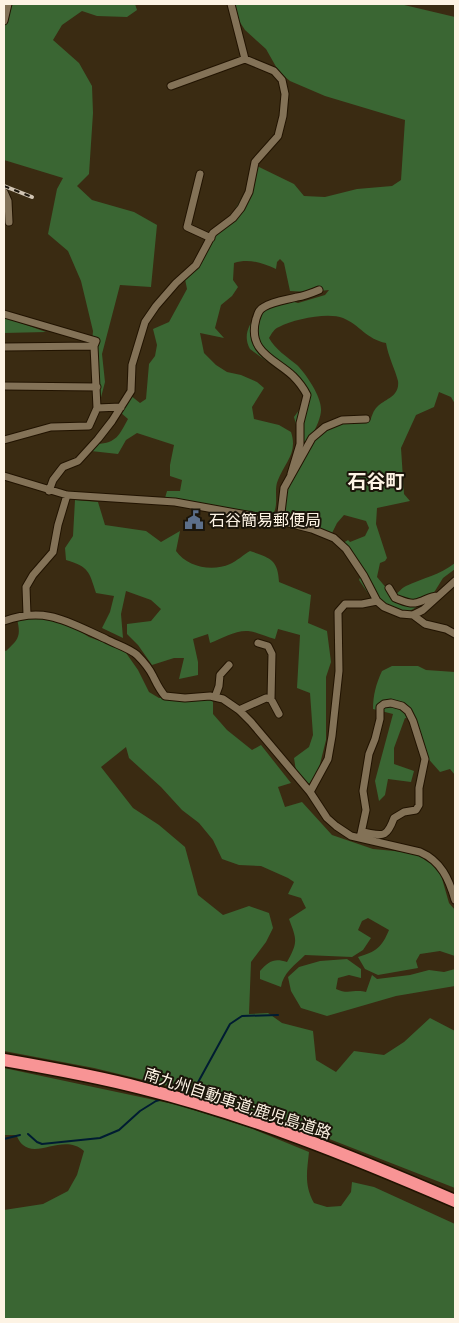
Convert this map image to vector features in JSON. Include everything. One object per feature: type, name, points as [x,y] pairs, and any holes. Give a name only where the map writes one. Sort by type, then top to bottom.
[{"type":"highway","name":"南九州自動車道;鹿児島道路","points":[[4,1060],[77,1073],[142,1088],[223,1112],[342,1153],[455,1201]]},
{"type":"highway","points":[[377,1167],[455,1196]]},
{"type":"street","points":[[4,22],[8,4]]},
{"type":"street","points":[[231,4],[244,59]]},
{"type":"street","points":[[49,491],[53,480],[63,467],[78,461],[98,439],[121,407],[131,391],[132,365],[145,322],[176,283],[196,265],[213,233],[233,218],[241,208],[249,192],[255,162],[278,136],[283,116],[285,94],[282,80],[274,71],[244,59],[170,86]]},
{"type":"street","points":[[200,174],[187,227],[211,238]]},
{"type":"street","points":[[4,192],[8,201],[9,222]]},
{"type":"street","points":[[291,474],[300,444],[300,423],[307,395],[302,385],[292,375],[268,358],[259,348],[254,335],[255,322],[259,310],[263,307],[319,290]]},
{"type":"street","points":[[4,314],[96,341],[94,346],[97,387],[97,408],[89,426],[51,427],[4,440]]},
{"type":"street","points":[[4,347],[94,346]]},
{"type":"street","points":[[4,386],[97,387]]},
{"type":"street","points":[[97,408],[121,407]]},
{"type":"street","points":[[280,520],[284,488],[304,456],[312,438],[324,427],[342,420],[366,419]]},
{"type":"street","points":[[4,476],[67,495],[175,502],[280,520],[312,528],[334,538],[346,549],[377,601],[391,610],[401,614],[413,615],[426,624],[446,629],[455,634]]},
{"type":"street","points":[[28,615],[26,587],[34,574],[53,552],[58,525],[67,495]]},
{"type":"street","points":[[413,615],[423,610],[455,581]]},
{"type":"street","points":[[389,588],[395,598],[408,602],[415,603],[439,596]]},
{"type":"street","points":[[310,792],[328,759],[332,736],[339,671],[338,612],[345,604],[362,604],[377,601]]},
{"type":"street","points":[[4,621],[28,615],[44,614],[61,618],[134,653],[148,667],[158,688],[165,696],[223,698],[239,710],[310,792],[327,818],[351,836],[383,835],[388,833],[394,818],[404,812],[416,810],[419,805],[419,788],[425,759],[408,711],[402,706],[391,703],[380,707],[380,719],[369,754],[364,791],[366,810],[361,835]]},
{"type":"street","points":[[258,643],[268,646],[272,654],[271,698],[279,714]]},
{"type":"street","points":[[215,697],[220,675],[229,665]]},
{"type":"street","points":[[239,710],[266,698],[271,698]]},
{"type":"street","points":[[361,835],[427,855],[444,871],[455,900]]},
{"type":"green space","points":[[4,4],[135,4],[137,10],[127,17],[97,16],[82,11],[62,25],[53,40],[79,63],[92,86],[93,113],[89,174],[77,186],[92,200],[134,212],[157,225],[151,287],[120,285],[102,354],[105,382],[99,405],[91,353],[93,331],[81,281],[68,251],[48,234],[57,189],[63,178],[4,160]]},
{"type":"green space","points":[[228,4],[400,4],[455,17],[455,404],[451,397],[439,392],[434,407],[416,415],[401,448],[404,494],[410,501],[377,508],[376,524],[387,558],[380,563],[377,577],[393,596],[404,587],[455,563],[455,569],[443,578],[430,599],[408,612],[396,613],[374,602],[359,580],[362,573],[343,543],[365,536],[369,528],[366,521],[344,515],[337,523],[331,535],[283,518],[282,514],[288,487],[314,439],[323,430],[343,421],[370,421],[380,404],[397,391],[398,381],[386,343],[373,338],[343,318],[337,316],[311,317],[293,321],[273,331],[269,338],[305,374],[316,392],[321,409],[312,436],[296,462],[298,432],[294,417],[305,402],[298,384],[250,349],[247,342],[248,330],[253,319],[266,304],[287,300],[298,303],[325,295],[329,290],[310,292],[290,291],[284,263],[280,259],[277,262],[276,269],[250,261],[234,263],[233,280],[238,287],[232,296],[221,305],[215,328],[224,338],[200,333],[204,353],[216,365],[227,372],[241,375],[257,382],[264,388],[252,407],[254,419],[279,425],[291,432],[293,439],[292,452],[277,484],[276,507],[272,515],[165,498],[167,491],[180,491],[182,480],[170,476],[174,445],[137,433],[126,440],[118,454],[91,451],[97,444],[109,442],[120,434],[128,419],[120,412],[130,395],[140,403],[146,399],[149,364],[155,356],[157,345],[153,329],[169,322],[187,289],[185,279],[194,272],[222,223],[234,211],[257,166],[294,184],[304,196],[325,197],[357,189],[392,186],[401,180],[405,120],[325,96],[290,81],[279,72],[266,49],[245,30]]},
{"type":"green space","points":[[4,317],[46,332],[4,333]]},
{"type":"green space","points":[[75,500],[98,502],[105,525],[146,531],[161,542],[180,531],[176,551],[193,564],[216,568],[233,563],[250,551],[268,558],[272,560],[277,568],[279,582],[311,595],[308,623],[327,631],[331,662],[326,677],[326,740],[318,772],[309,784],[296,771],[294,758],[309,747],[313,735],[310,693],[297,688],[300,635],[278,629],[275,639],[243,631],[210,643],[208,634],[193,639],[198,662],[198,675],[179,679],[184,658],[174,658],[152,665],[138,645],[127,634],[127,624],[151,621],[161,609],[151,600],[126,591],[121,614],[123,638],[102,628],[110,612],[114,596],[96,593],[87,571],[79,565],[66,560],[65,548],[73,536]]},
{"type":"green space","points":[[26,617],[62,620],[89,637],[124,650],[138,670],[149,692],[159,698],[208,695],[213,702],[213,714],[227,730],[252,750],[261,745],[291,783],[278,787],[285,807],[302,802],[332,835],[373,849],[405,852],[422,856],[439,868],[449,903],[455,910],[455,956],[440,951],[420,954],[416,961],[418,968],[378,975],[365,969],[358,957],[378,948],[389,930],[368,918],[362,921],[358,930],[371,938],[363,950],[352,957],[305,955],[287,973],[281,987],[260,979],[260,971],[272,961],[287,962],[295,945],[294,932],[289,919],[306,908],[301,898],[288,894],[294,882],[261,866],[239,865],[222,859],[213,840],[199,823],[182,810],[161,787],[129,758],[126,747],[101,767],[133,808],[159,825],[185,847],[198,895],[223,915],[249,906],[269,913],[273,928],[266,942],[251,962],[249,1014],[268,1013],[282,1023],[313,1031],[316,1060],[336,1072],[354,1051],[384,1055],[404,1042],[430,1018],[455,1031],[455,1188],[314,1133],[193,1092],[94,1068],[4,1051],[4,650],[6,651],[18,637],[17,619]]},
{"type":"green space","points":[[392,666],[418,666],[426,670],[455,672],[455,775],[450,769],[440,772],[417,746],[411,719],[405,718],[394,748],[394,764],[414,771],[411,782],[388,779],[385,795],[379,801],[375,781],[393,714],[373,709],[377,685],[382,671]]},
{"type":"green space","points":[[347,959],[361,969],[361,978],[349,975],[338,978],[336,989],[340,991],[366,992],[372,975],[377,979],[410,975],[429,970],[444,972],[455,969],[455,986],[396,996],[327,1016],[301,1008],[291,991],[288,977],[299,967],[320,961]]},
{"type":"green space","points":[[4,1068],[178,1105],[253,1129],[309,1152],[307,1184],[314,1203],[327,1207],[341,1206],[351,1192],[352,1182],[374,1187],[455,1224],[455,1319],[4,1319],[4,1210],[43,1204],[68,1191],[77,1175],[84,1151],[68,1144],[36,1149],[29,1148],[22,1144],[16,1135],[4,1135]]},
{"type":"waterway","points":[[184,1094],[196,1086],[230,1024],[242,1016],[278,1015]]},
{"type":"waterway","points":[[28,1134],[42,1144],[100,1138],[119,1130],[140,1111],[163,1099]]},
{"type":"waterway","points":[[4,1139],[20,1135]]},
{"type":"railway","points":[[4,186],[32,197]]},
{"type":"place","name":"石谷簡易郵便局","points":[[194,520]]},
{"type":"district","name":"石谷町","points":[[376,481]]}]
